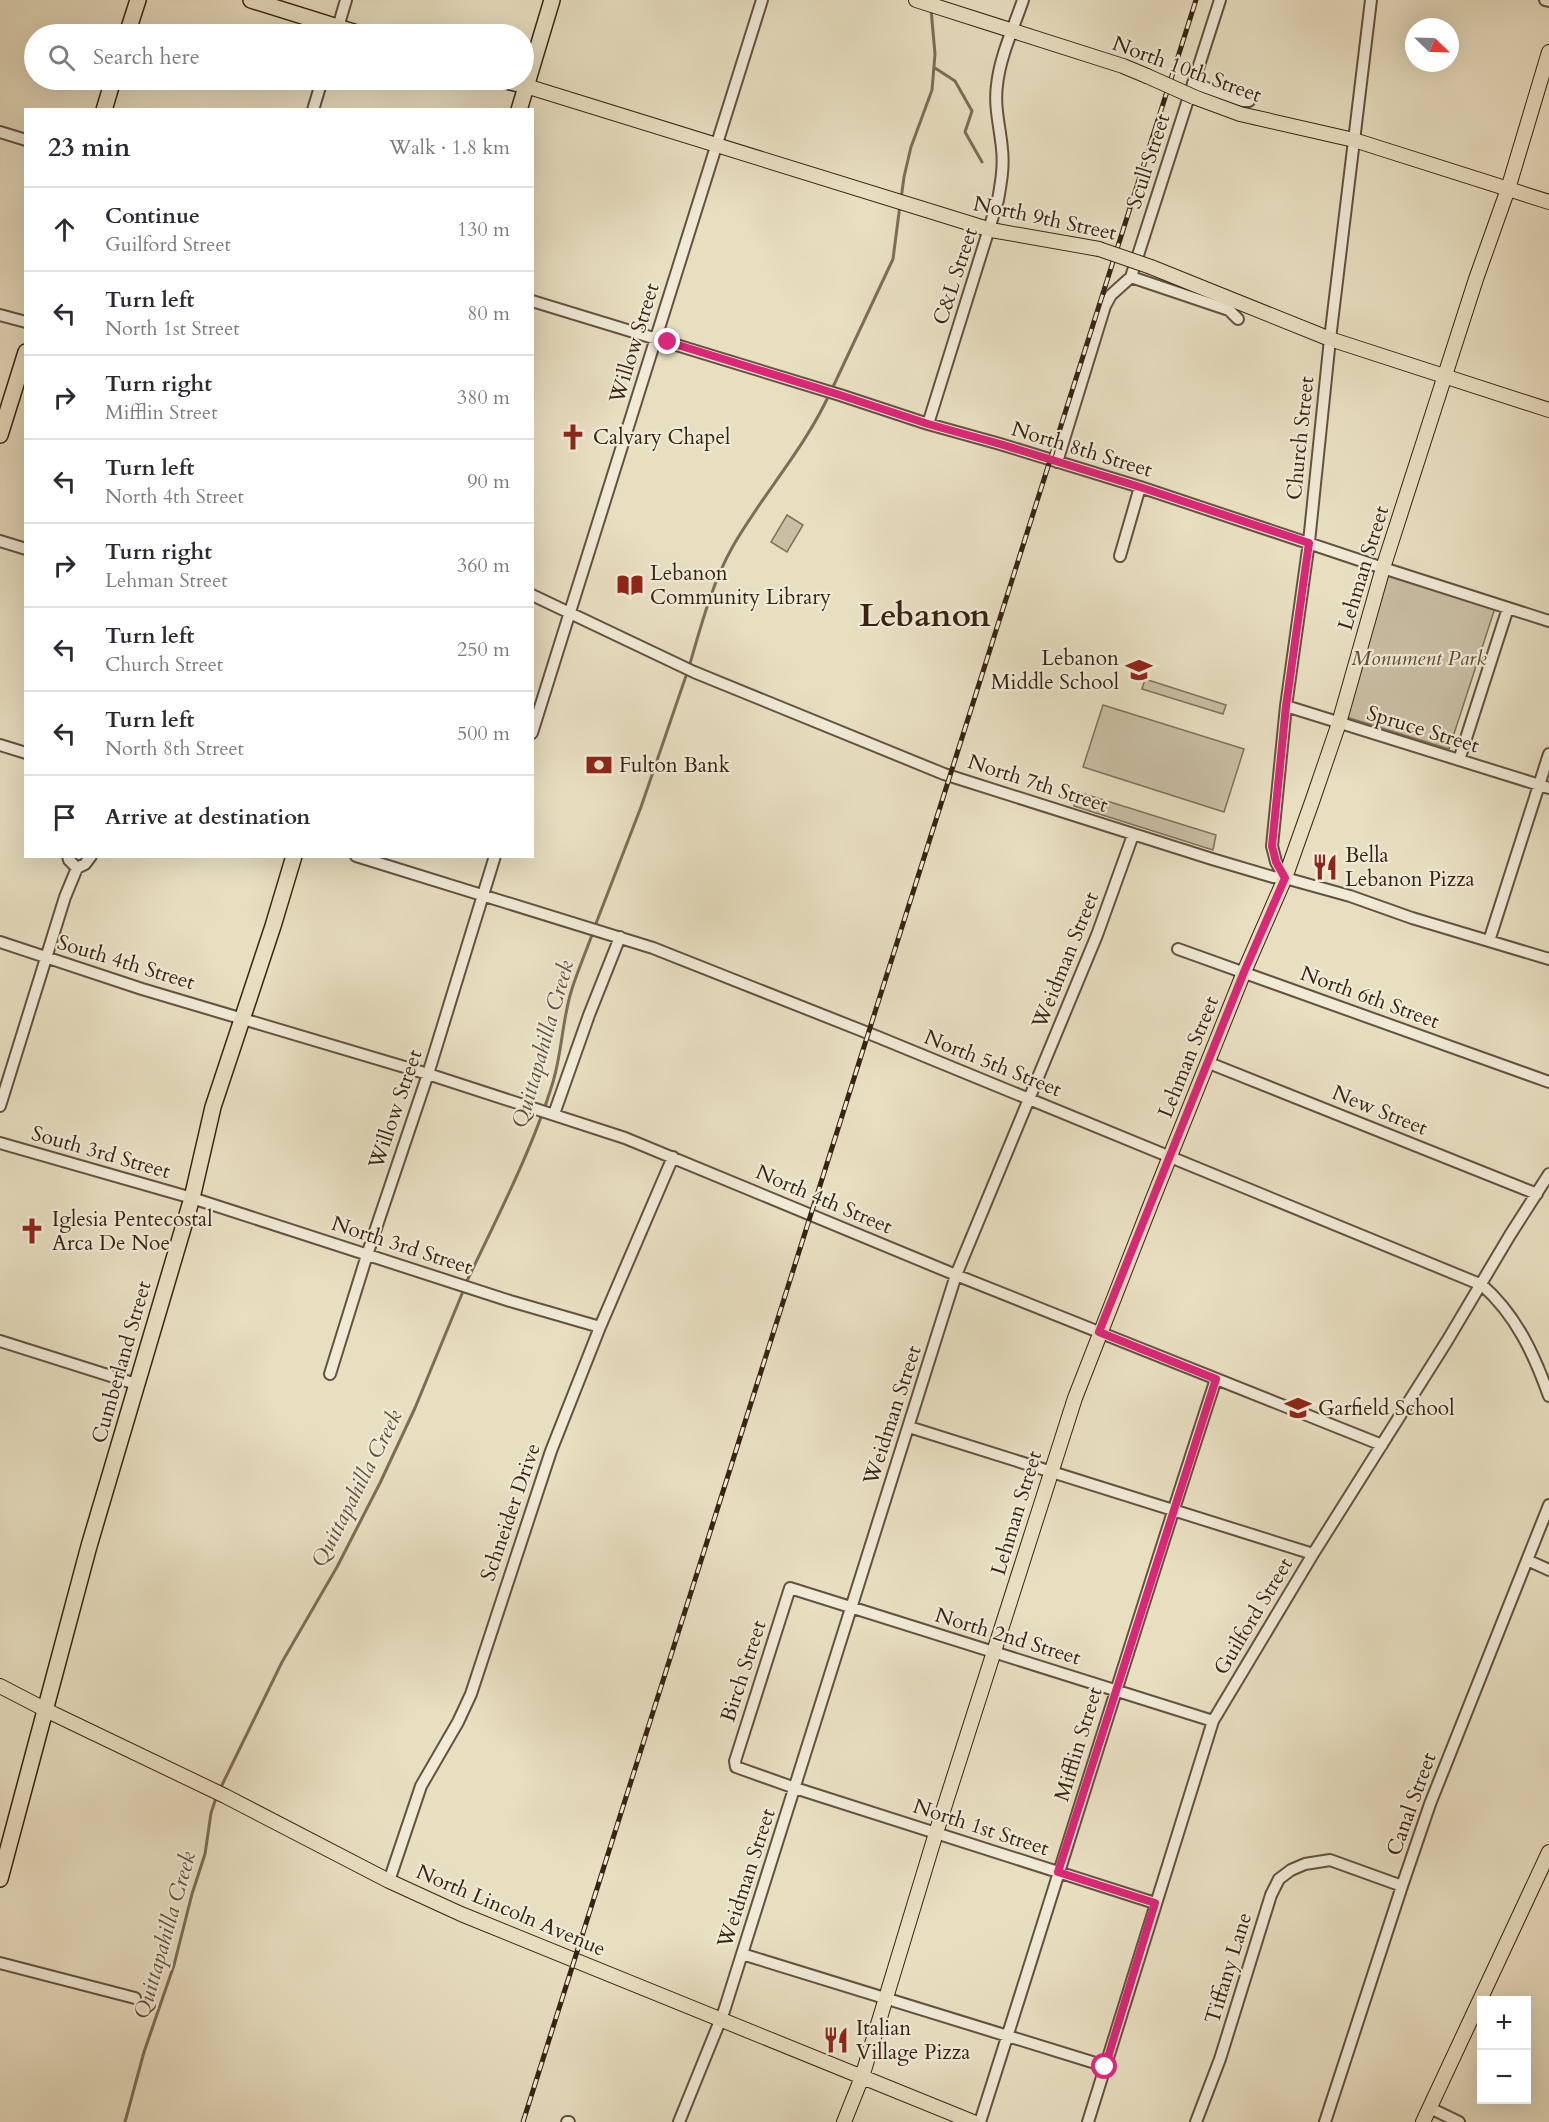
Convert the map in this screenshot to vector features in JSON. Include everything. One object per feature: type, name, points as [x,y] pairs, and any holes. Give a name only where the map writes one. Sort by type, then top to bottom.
[{"type":"highway","points":[[130,24],[138,0]]},
{"type":"highway","points":[[251,0],[318,24]]},
{"type":"highway","points":[[534,60],[552,0]]},
{"type":"highway","points":[[105,108],[110,90]]},
{"type":"highway","points":[[520,108],[525,90]]},
{"type":"highway","points":[[0,435],[24,358]]},
{"type":"highway","name":"Cumberland Street","points":[[0,1879],[4,1848],[136,1384],[192,1198],[213,1107],[293,858]]},
{"type":"main road","name":"North 10th Street","points":[[920,1],[1123,66],[1240,114],[1354,140],[1549,202]]},
{"type":"main road","name":"Lehman Street","points":[[844,2122],[862,2077],[887,1999],[936,1833],[995,1653],[1050,1471],[1099,1332],[1244,972],[1285,878],[1339,723],[1383,568],[1476,279],[1508,189],[1549,52]]},
{"type":"main road","name":"North 9th Street","points":[[534,88],[991,230],[1099,249],[1151,267],[1330,339],[1549,410]]},
{"type":"main road","name":"North Lincoln Avenue","points":[[0,1686],[389,1881],[461,1914],[973,2122]]},
{"type":"main road","points":[[1423,2122],[1549,1852]]},
{"type":"street","points":[[339,24],[346,0]]},
{"type":"street","name":"Willow Street","points":[[536,712],[569,614],[762,0]]},
{"type":"street","name":"C&L Street","points":[[928,424],[991,230],[1002,177],[1002,150],[996,112],[997,84],[1001,63],[1023,0]]},
{"type":"street","name":"Scull Street","points":[[1057,462],[1104,306],[1111,295],[1131,277],[1220,0]]},
{"type":"street","name":"Church Street","points":[[1285,878],[1276,862],[1272,846],[1286,706],[1309,543],[1330,339],[1371,0]]},
{"type":"street","points":[[1545,0],[1549,1]]},
{"type":"street","points":[[1193,83],[1249,101]]},
{"type":"street","points":[[314,108],[319,90]]},
{"type":"street","points":[[0,132],[24,139]]},
{"type":"street","points":[[1131,277],[1229,310],[1238,318]]},
{"type":"street","name":"North 8th Street","points":[[534,302],[1140,487],[1549,621]]},
{"type":"street","points":[[0,315],[24,321]]},
{"type":"street","points":[[1120,556],[1140,487]]},
{"type":"street","points":[[0,541],[24,548]]},
{"type":"street","name":"North 7th Street","points":[[534,596],[694,672],[944,774],[1133,835],[1273,877],[1285,878],[1350,896],[1412,918],[1549,959]]},
{"type":"street","points":[[1459,760],[1508,608]]},
{"type":"street","name":"Spruce Street","points":[[1286,706],[1544,787]]},
{"type":"street","points":[[0,745],[24,752]]},
{"type":"street","points":[[1489,941],[1544,787],[1549,754]]},
{"type":"street","name":"Weidman Street","points":[[679,2122],[721,2019],[957,1275],[1097,935],[1133,835]]},
{"type":"street","points":[[68,858],[77,868]]},
{"type":"street","points":[[0,1106],[65,897],[77,868],[85,864],[90,858]]},
{"type":"street","name":"North 5th Street","points":[[363,858],[653,948],[862,1031],[1482,1285],[1518,1326],[1534,1356],[1549,1396]]},
{"type":"street","name":"Willow Street","points":[[330,1374],[428,1074],[494,858]]},
{"type":"street","points":[[546,1112],[620,937]]},
{"type":"street","name":"South 4th Street","points":[[0,942],[142,989],[242,1017]]},
{"type":"street","name":"North 6th Street","points":[[1178,949],[1549,1082]]},
{"type":"street","name":"North 4th Street","points":[[242,1017],[625,1138],[957,1275],[1382,1445]]},
{"type":"street","name":"New Street","points":[[1209,1063],[1537,1194]]},
{"type":"street","name":"South 3rd Street","points":[[0,1143],[192,1198]]},
{"type":"street","name":"Schneider Drive","points":[[389,1881],[421,1786],[458,1722],[471,1694],[551,1451],[600,1327],[673,1157]]},
{"type":"street","name":"Guilford Street","points":[[1088,2122],[1213,1721],[1313,1554],[1549,1174]]},
{"type":"street","name":"North 3rd Street","points":[[192,1198],[600,1327]]},
{"type":"street","points":[[0,1341],[136,1384]]},
{"type":"street","name":"Mifflin Street","points":[[980,2122],[1115,1690],[1216,1379]]},
{"type":"street","points":[[909,1427],[1313,1554]]},
{"type":"street","name":"Canal Street","points":[[1325,2122],[1430,1804],[1549,1505]]},
{"type":"street","points":[[1527,1560],[1549,1570]]},
{"type":"street","name":"North 2nd Street","points":[[790,1588],[1213,1721]]},
{"type":"street","name":"Birch Street","points":[[736,1767],[735,1761],[790,1588]]},
{"type":"street","name":"North 1st Street","points":[[736,1767],[1155,1903]]},
{"type":"street","name":"Tiffany Lane","points":[[1196,2122],[1213,2080],[1271,1895],[1279,1879],[1305,1863],[1330,1860],[1402,1886]]},
{"type":"street","points":[[742,1954],[1105,2067]]},
{"type":"street","points":[[0,1963],[135,1998]]},
{"type":"street","points":[[1430,2108],[1459,2122]]},
{"type":"green space","points":[[787,515],[803,525],[787,552],[771,542]]},
{"type":"green space","name":"Monument Park","points":[[1386,573],[1495,608],[1449,749],[1343,716]]},
{"type":"green space","points":[[1145,679],[1226,705],[1223,714],[1142,689]]},
{"type":"green space","points":[[1103,705],[1244,749],[1224,812],[1083,767]]},
{"type":"green space","points":[[1078,792],[1216,835],[1213,850],[1074,806]]},
{"type":"waterway","name":"Quittapahilla Creek","points":[[901,199],[911,147],[932,90],[935,54],[931,9]]},
{"type":"waterway","points":[[935,68],[955,81],[972,111],[965,132],[982,162]]},
{"type":"waterway","name":"Quittapahilla Creek","points":[[832,389],[893,259],[900,205]]},
{"type":"waterway","name":"Quittapahilla Creek","points":[[689,667],[708,605],[733,546],[796,453],[829,395]]},
{"type":"waterway","name":"Quittapahilla Creek","points":[[595,926],[641,807],[687,673]]},
{"type":"waterway","name":"Quittapahilla Creek","points":[[466,1283],[513,1184],[545,1107],[556,1071],[571,992],[593,932]]},
{"type":"waterway","name":"Quittapahilla Creek","points":[[220,1789],[282,1662],[337,1567],[380,1483],[415,1408],[464,1289]]},
{"type":"waterway","name":"Quittapahilla Creek","points":[[125,2122],[144,2052],[174,1965],[205,1854],[211,1813],[217,1795]]},
{"type":"railway","points":[[523,2122],[1196,0]]},
{"type":"place","name":"Calvary Chapel","points":[[573,437]]},
{"type":"place","name":"Lebanon Community Library","points":[[630,585]]},
{"type":"place","name":"Lebanon Middle School","points":[[1139,670]]},
{"type":"place","name":"Fulton Bank","points":[[599,765]]},
{"type":"place","name":"Bella Lebanon Pizza","points":[[1325,867]]},
{"type":"place","name":"Iglesia Pentecostal Arca De Noe","points":[[32,1231]]},
{"type":"place","name":"Garfield School","points":[[1298,1408]]},
{"type":"place","name":"Italian Village Pizza","points":[[836,2040]]},
{"type":"district","name":"Lebanon","points":[[925,614]]},
{"type":"route","points":[[668,342],[928,424],[1140,487],[1309,543],[1286,706],[1272,846],[1276,862],[1285,878],[1244,972],[1099,1332],[1216,1379],[1058,1872],[1155,1903],[1105,2067]]}]
